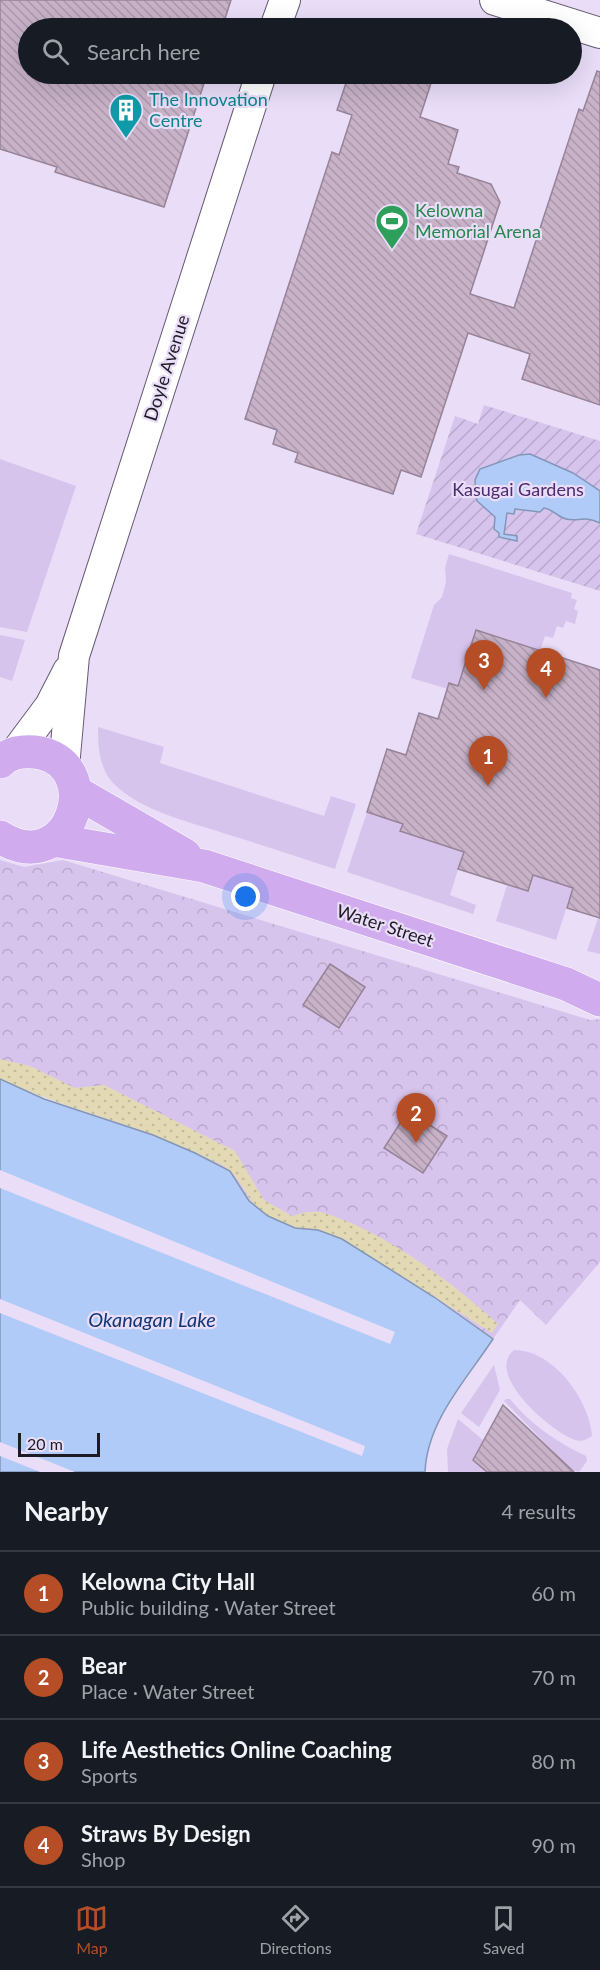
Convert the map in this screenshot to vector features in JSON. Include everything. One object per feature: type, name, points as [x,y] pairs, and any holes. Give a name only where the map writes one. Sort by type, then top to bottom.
[{"type":"main road","name":"Water Street","points":[[7,758],[40,752],[53,758],[70,780],[204,866]]},
{"type":"main road","points":[[0,837],[13,844],[27,847],[53,840],[72,820],[76,807],[70,780]]},
{"type":"main road","name":"Water Street","points":[[53,840],[204,866],[566,984],[600,1000]]},
{"type":"main road","name":"Water Street","points":[[566,984],[600,989]]},
{"type":"street","points":[[279,18],[285,0]]},
{"type":"street","points":[[495,0],[552,18]]},
{"type":"street","points":[[582,27],[600,33]]},
{"type":"street","name":"Doyle Avenue","points":[[7,758],[50,706],[72,663],[258,84]]},
{"type":"street","name":"Doyle Avenue","points":[[70,780],[72,663]]},
{"type":"green space","name":"Kasugai Gardens","points":[[484,405],[600,441],[600,591],[416,534],[455,416],[478,424]]},
{"type":"green space","points":[[0,459],[76,486],[27,632],[0,627]]},
{"type":"green space","points":[[449,554],[572,593],[571,598],[577,600],[574,609],[578,611],[575,624],[566,621],[563,628],[557,626],[553,638],[545,636],[540,651],[477,630],[458,686],[449,683],[448,689],[411,678],[434,605],[442,597]]},
{"type":"green space","points":[[0,635],[25,640],[12,681],[0,677]]},
{"type":"green space","points":[[98,727],[164,747],[160,763],[324,816],[331,796],[356,804],[335,869],[181,820],[138,801],[125,793],[108,777],[99,749]]},
{"type":"green space","points":[[367,812],[403,823],[401,831],[464,851],[450,895],[476,905],[473,914],[347,872]]},
{"type":"green space","points":[[0,860],[24,867],[63,860],[590,1020],[600,1019],[600,1262],[546,1325],[520,1300],[493,1339],[434,1297],[318,1230],[295,1228],[249,1201],[230,1171],[153,1135],[0,1079]]},
{"type":"green space","points":[[533,875],[573,888],[556,940],[496,921],[507,885],[528,891]]},
{"type":"green space","points":[[598,918],[600,918],[600,954],[587,951]]},
{"type":"green space","points":[[514,1350],[528,1352],[542,1358],[566,1379],[584,1407],[592,1436],[580,1441],[564,1435],[524,1401],[508,1373],[507,1360]]},
{"type":"green space","points":[[494,1365],[500,1390],[479,1427],[461,1413]]},
{"type":"green space","points":[[510,1399],[545,1432],[586,1456],[587,1461],[579,1472],[571,1470],[504,1401]]},
{"type":"green space","points":[[458,1419],[483,1440],[473,1460],[487,1472],[448,1472],[447,1449]]},
{"type":"sand","points":[[0,1059],[30,1066],[75,1088],[104,1085],[235,1151],[264,1200],[292,1216],[319,1212],[373,1234],[440,1276],[498,1324],[492,1333],[342,1239],[295,1227],[268,1216],[256,1206],[230,1171],[217,1163],[146,1132],[48,1099],[0,1079]]},
{"type":"water","points":[[530,454],[573,473],[600,491],[600,523],[590,519],[566,519],[544,508],[540,512],[515,509],[514,514],[507,513],[504,534],[517,536],[517,541],[499,537],[499,533],[494,529],[495,517],[477,501],[475,480],[480,469],[519,455]]},
{"type":"water","name":"Okanagan Lake","points":[[0,1079],[44,1099],[153,1135],[230,1171],[249,1201],[268,1216],[295,1228],[318,1230],[342,1239],[434,1297],[493,1339],[440,1418],[427,1453],[425,1472],[0,1472]]},
{"type":"pier","points":[[0,1170],[395,1332],[390,1344],[0,1188]]},
{"type":"pier","points":[[0,1299],[365,1446],[362,1456],[0,1313]]},
{"type":"pier","points":[[0,1442],[75,1472],[40,1472],[0,1456]]},
{"type":"building","points":[[0,0],[231,0],[225,18],[18,18],[18,84],[204,84],[164,207],[55,172],[57,167],[0,149]]},
{"type":"building","name":"Kelowna Memorial Arena","points":[[597,71],[600,72],[600,405],[522,379],[530,354],[468,333],[421,477],[401,470],[393,494],[295,462],[298,453],[273,444],[277,430],[245,419],[332,152],[339,155],[352,115],[337,110],[346,84],[431,84],[420,117],[458,130],[448,164],[459,167],[457,173],[491,184],[500,202],[470,294],[514,308],[579,109],[583,111]]},
{"type":"building","points":[[476,630],[600,670],[600,918],[567,908],[573,888],[533,875],[528,891],[458,869],[464,852],[400,831],[403,824],[367,812],[387,749],[406,755],[419,713],[438,719],[449,683],[458,686]]},
{"type":"building","points":[[330,964],[365,987],[339,1028],[303,1005]]},
{"type":"building","points":[[408,1111],[447,1136],[423,1173],[384,1148]]},
{"type":"building","points":[[503,1405],[574,1472],[487,1472],[473,1460]]},
{"type":"place","name":"The Innovation Centre","points":[[126,139]]},
{"type":"place","name":"Kelowna Memorial Arena","points":[[392,250]]},
{"type":"place","name":"Life Aesthetics Online Coaching","points":[[484,690]]},
{"type":"place","name":"Straws By Design","points":[[546,698]]},
{"type":"place","name":"Kelowna City Hall","points":[[488,786]]},
{"type":"place","name":"Bear","points":[[416,1143]]}]
